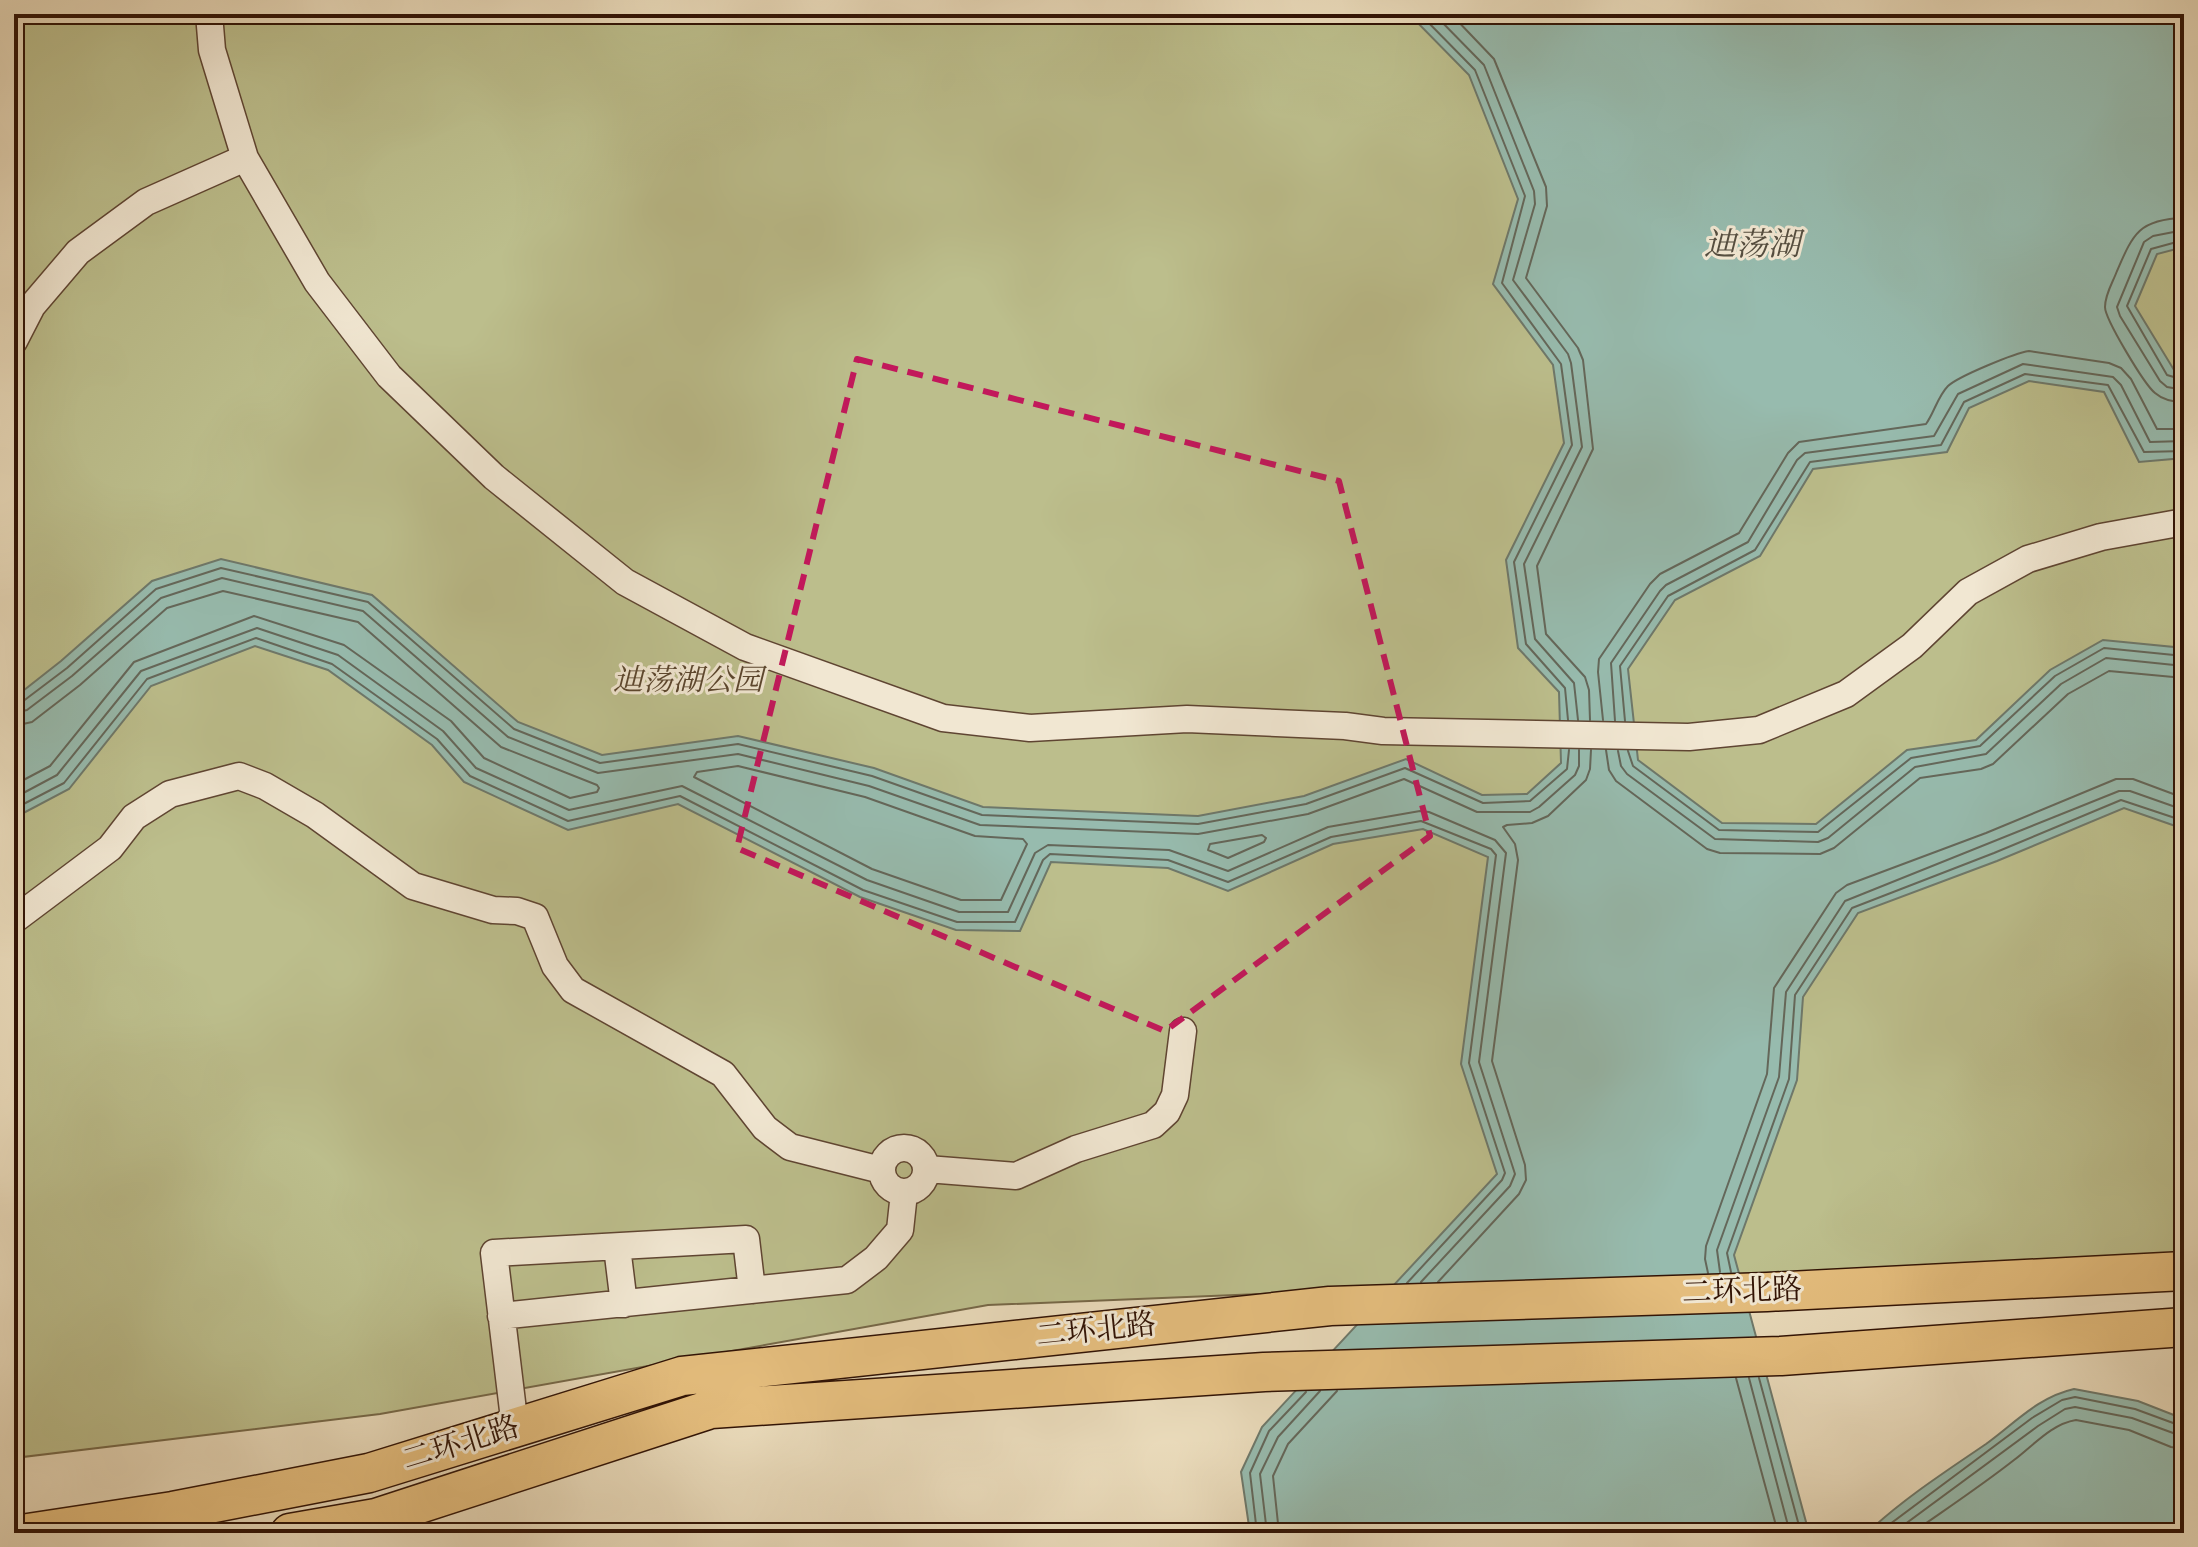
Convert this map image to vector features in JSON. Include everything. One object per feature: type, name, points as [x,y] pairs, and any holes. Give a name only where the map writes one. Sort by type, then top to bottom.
[{"type":"highway","name":"二环北路","points":[[28,1533],[173,1511],[369,1473],[682,1376],[1330,1306],[1767,1292],[2184,1271]]},
{"type":"highway","name":"二环北路","points":[[290,1533],[376,1518],[711,1409],[1264,1372],[1781,1356],[2184,1327]]},
{"type":"lane","points":[[209,14],[212,50],[245,158],[317,282],[389,376],[494,477],[625,582],[745,647],[943,718],[1030,728],[1187,719],[1345,726],[1383,731],[1689,737],[1759,730],[1846,694],[1912,646],[1968,592],[2028,559],[2101,537],[2184,522]]},
{"type":"lane","points":[[14,341],[32,306],[78,252],[146,202],[245,158]]},
{"type":"lane","points":[[14,920],[110,848],[134,817],[170,794],[239,776],[265,786],[315,815],[413,886],[493,910],[517,911],[535,917],[555,966],[573,990],[723,1074],[765,1128],[790,1147],[881,1170]]},
{"type":"lane","points":[[927,1169],[1016,1176],[1076,1149],[1153,1125],[1167,1112],[1175,1095],[1183,1031]]},
{"type":"lane","points":[[904,1146],[920,1153],[927,1169],[921,1186],[904,1193],[888,1187],[881,1170],[887,1153],[904,1146]]},
{"type":"lane","points":[[501,1316],[847,1280],[876,1258],[900,1230],[904,1193]]},
{"type":"lane","points":[[515,1427],[494,1253],[746,1239],[752,1290]]},
{"type":"lane","points":[[617,1247],[624,1304]]},
{"type":"highlighted area","points":[[857,359],[1339,481],[1430,836],[1165,1031],[737,848]]},
{"type":"green space","name":"迪荡湖公园","points":[[14,14],[2184,14],[2184,1257],[988,1305],[380,1414],[14,1458]]},
{"type":"water","name":"迪荡湖","points":[[1409,14],[2184,14],[2184,247],[2157,254],[2135,306],[2174,370],[2184,373],[2184,458],[2139,462],[2104,392],[2029,381],[1969,408],[1947,452],[1813,469],[1760,556],[1675,600],[1628,669],[1638,760],[1722,823],[1816,824],[1907,750],[1976,740],[2050,670],[2103,640],[2184,648],[2184,829],[2124,808],[1997,861],[1858,913],[1803,997],[1797,1080],[1734,1255],[1809,1533],[1250,1533],[1241,1472],[1262,1427],[1497,1174],[1461,1064],[1488,857],[1423,829],[1333,844],[1228,891],[1168,868],[1051,862],[1020,931],[956,930],[860,897],[678,804],[568,830],[464,782],[432,745],[328,670],[255,646],[151,686],[69,789],[14,818],[14,698],[152,581],[221,559],[372,595],[518,722],[602,755],[738,736],[874,768],[983,807],[1198,816],[1304,796],[1406,759],[1482,795],[1527,794],[1561,763],[1559,692],[1518,648],[1506,560],[1564,443],[1553,365],[1493,284],[1518,199],[1469,75]]},
{"type":"water","points":[[2074,1389],[2138,1401],[2184,1419],[2184,1533],[1867,1533],[1910,1497],[2027,1412],[2049,1398]]}]
